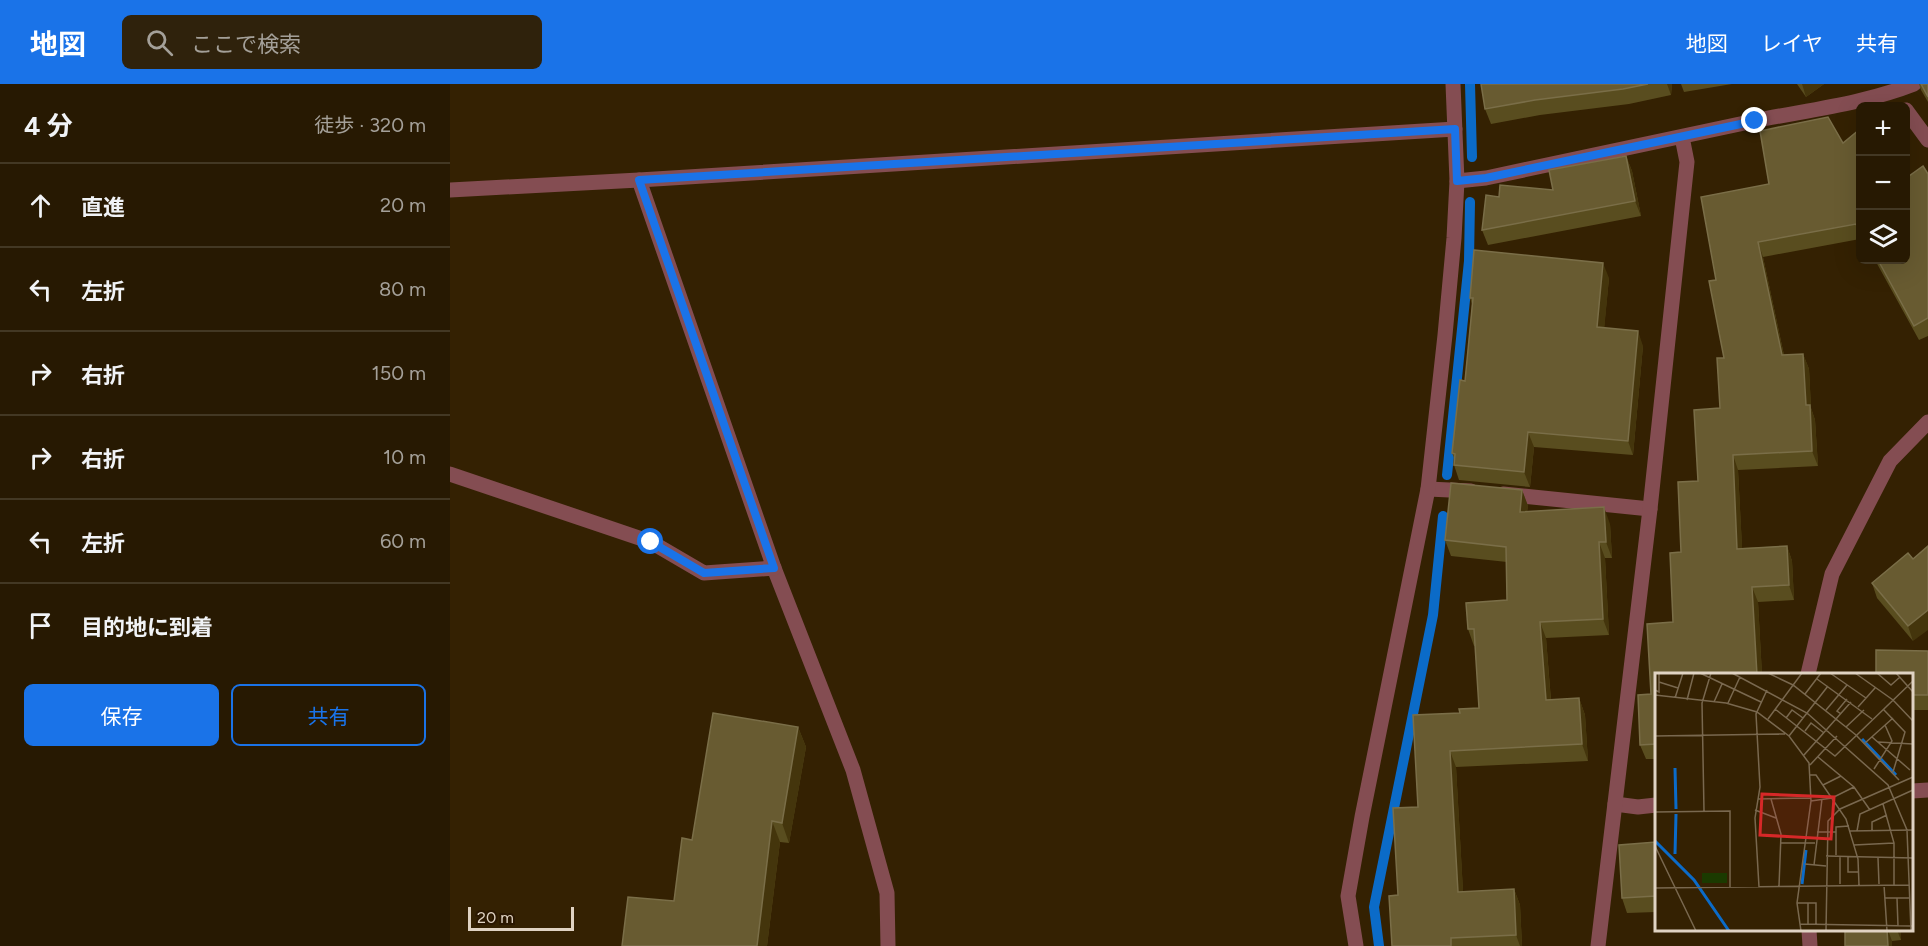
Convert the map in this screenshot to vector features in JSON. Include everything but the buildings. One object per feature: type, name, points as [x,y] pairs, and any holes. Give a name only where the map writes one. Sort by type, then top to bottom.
[{"type":"street","points":[[1356,946],[1348,896],[1428,489],[1446,335],[1457,181],[1453,84]]},
{"type":"street","points":[[1457,181],[1486,178],[1861,101],[1889,88],[1914,84]]},
{"type":"street","points":[[1889,88],[1900,102]]},
{"type":"street","points":[[1910,117],[1928,140]]},
{"type":"street","points":[[450,190],[1455,129]]},
{"type":"street","points":[[1598,946],[1650,509],[1687,162],[1682,137]]},
{"type":"street","points":[[639,180],[774,568],[853,770],[887,893],[888,946]]},
{"type":"street","points":[[1808,673],[1832,574],[1890,461],[1928,422]]},
{"type":"street","points":[[450,474],[651,542],[704,573],[774,568]]},
{"type":"street","points":[[1428,489],[1455,489],[1650,509]]},
{"type":"street","points":[[1913,791],[1928,790]]},
{"type":"street","points":[[1615,804],[1638,807],[1655,806]]},
{"type":"street","points":[[1809,931],[1810,946]]},
{"type":"waterway","points":[[1470,84],[1472,157]]},
{"type":"waterway","points":[[1447,475],[1469,261],[1470,202]]},
{"type":"waterway","points":[[1379,946],[1374,907],[1433,615],[1443,516]]},
{"type":"route","points":[[651,542],[704,573],[774,568],[639,180],[1455,129],[1457,181],[1486,178],[1755,121]]}]
